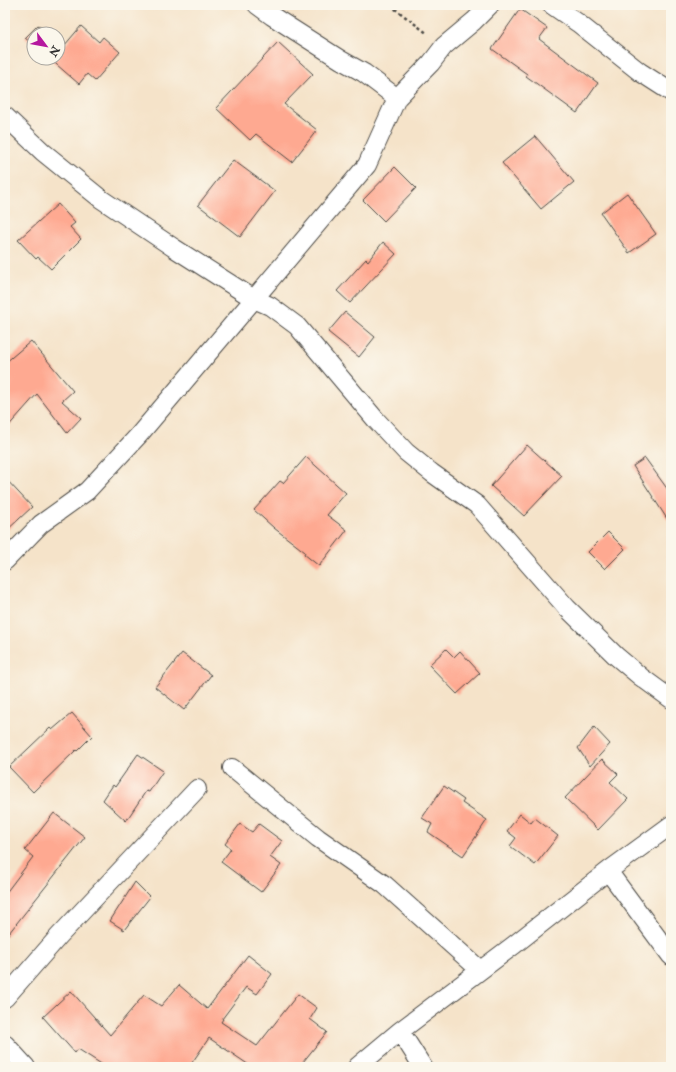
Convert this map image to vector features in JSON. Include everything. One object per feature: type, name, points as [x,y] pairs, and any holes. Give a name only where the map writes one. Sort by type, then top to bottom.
[{"type":"street","points":[[257,5],[341,60],[364,73],[397,98]]},
{"type":"street","points":[[5,561],[41,524],[87,491],[138,436],[367,165],[397,98],[432,63],[444,46],[474,21],[490,5]]},
{"type":"street","points":[[552,5],[578,23],[640,72],[671,92]]},
{"type":"street","points":[[5,116],[43,152],[102,199],[174,248],[254,299],[270,306],[296,326],[376,420],[406,452],[432,473],[477,505],[567,608],[616,656],[671,699]]},
{"type":"street","points":[[232,768],[318,838],[385,885],[480,970]]},
{"type":"street","points":[[5,998],[59,936],[198,789]]},
{"type":"street","points":[[356,1067],[400,1031],[514,945],[608,871],[671,825]]},
{"type":"street","points":[[608,871],[671,956]]},
{"type":"street","points":[[400,1031],[423,1067]]},
{"type":"street","points":[[5,1044],[26,1067]]},
{"type":"path","points":[[390,5],[444,46]]},
{"type":"building","points":[[520,9],[547,28],[539,39],[598,83],[577,113],[492,49]]},
{"type":"building","points":[[81,26],[99,42],[103,37],[120,52],[95,81],[87,74],[79,84],[58,66],[66,66],[66,44]]},
{"type":"building","points":[[278,42],[313,74],[284,104],[317,130],[292,162],[256,134],[250,140],[216,108]]},
{"type":"building","points":[[535,136],[574,182],[541,209],[502,163]]},
{"type":"building","points":[[233,160],[275,191],[240,237],[198,205]]},
{"type":"building","points":[[395,167],[416,188],[384,221],[363,200]]},
{"type":"building","points":[[627,193],[656,234],[629,253],[601,213]]},
{"type":"building","points":[[58,204],[75,223],[70,227],[81,239],[51,269],[38,257],[36,259],[18,240]]},
{"type":"building","points":[[383,242],[396,254],[350,303],[337,291],[366,259],[368,261]]},
{"type":"building","points":[[345,312],[375,337],[359,357],[328,332]]},
{"type":"building","points":[[31,341],[73,391],[62,401],[81,418],[67,433],[37,394],[5,430],[5,363]]},
{"type":"building","points":[[527,445],[562,476],[524,516],[491,486]]},
{"type":"building","points":[[306,457],[346,493],[327,515],[347,530],[319,566],[304,554],[305,552],[254,510],[280,481],[283,483]]},
{"type":"building","points":[[645,458],[671,494],[671,525],[633,466]]},
{"type":"building","points":[[5,478],[32,507],[5,532]]},
{"type":"building","points":[[608,532],[625,549],[605,569],[588,552]]},
{"type":"building","points":[[446,649],[454,657],[460,651],[480,673],[457,694],[429,665]]},
{"type":"building","points":[[182,653],[211,675],[184,710],[155,687]]},
{"type":"building","points":[[72,713],[92,736],[33,792],[9,767],[50,728],[52,730]]},
{"type":"building","points":[[594,727],[610,744],[590,766],[578,748]]},
{"type":"building","points":[[138,754],[163,771],[149,792],[146,791],[126,821],[103,800],[113,785],[115,787]]},
{"type":"building","points":[[602,759],[618,774],[610,782],[628,799],[598,830],[565,798]]},
{"type":"building","points":[[444,786],[464,800],[462,803],[487,820],[463,856],[428,832],[432,824],[422,818]]},
{"type":"building","points":[[54,813],[85,837],[5,938],[5,894],[33,857],[25,850]]},
{"type":"building","points":[[520,814],[531,823],[535,818],[558,836],[535,865],[510,846],[516,838],[507,831]]},
{"type":"building","points":[[240,824],[252,832],[259,824],[282,841],[270,857],[281,865],[261,892],[221,862],[231,849],[225,844]]},
{"type":"building","points":[[135,882],[150,897],[124,930],[110,921]]},
{"type":"building","points":[[248,955],[272,974],[257,994],[246,987],[221,1022],[257,1046],[298,994],[317,1008],[310,1019],[327,1032],[299,1067],[252,1067],[209,1038],[189,1067],[106,1067],[78,1049],[75,1053],[43,1017],[71,991],[110,1035],[144,995],[161,1006],[179,985],[207,1009]]}]
